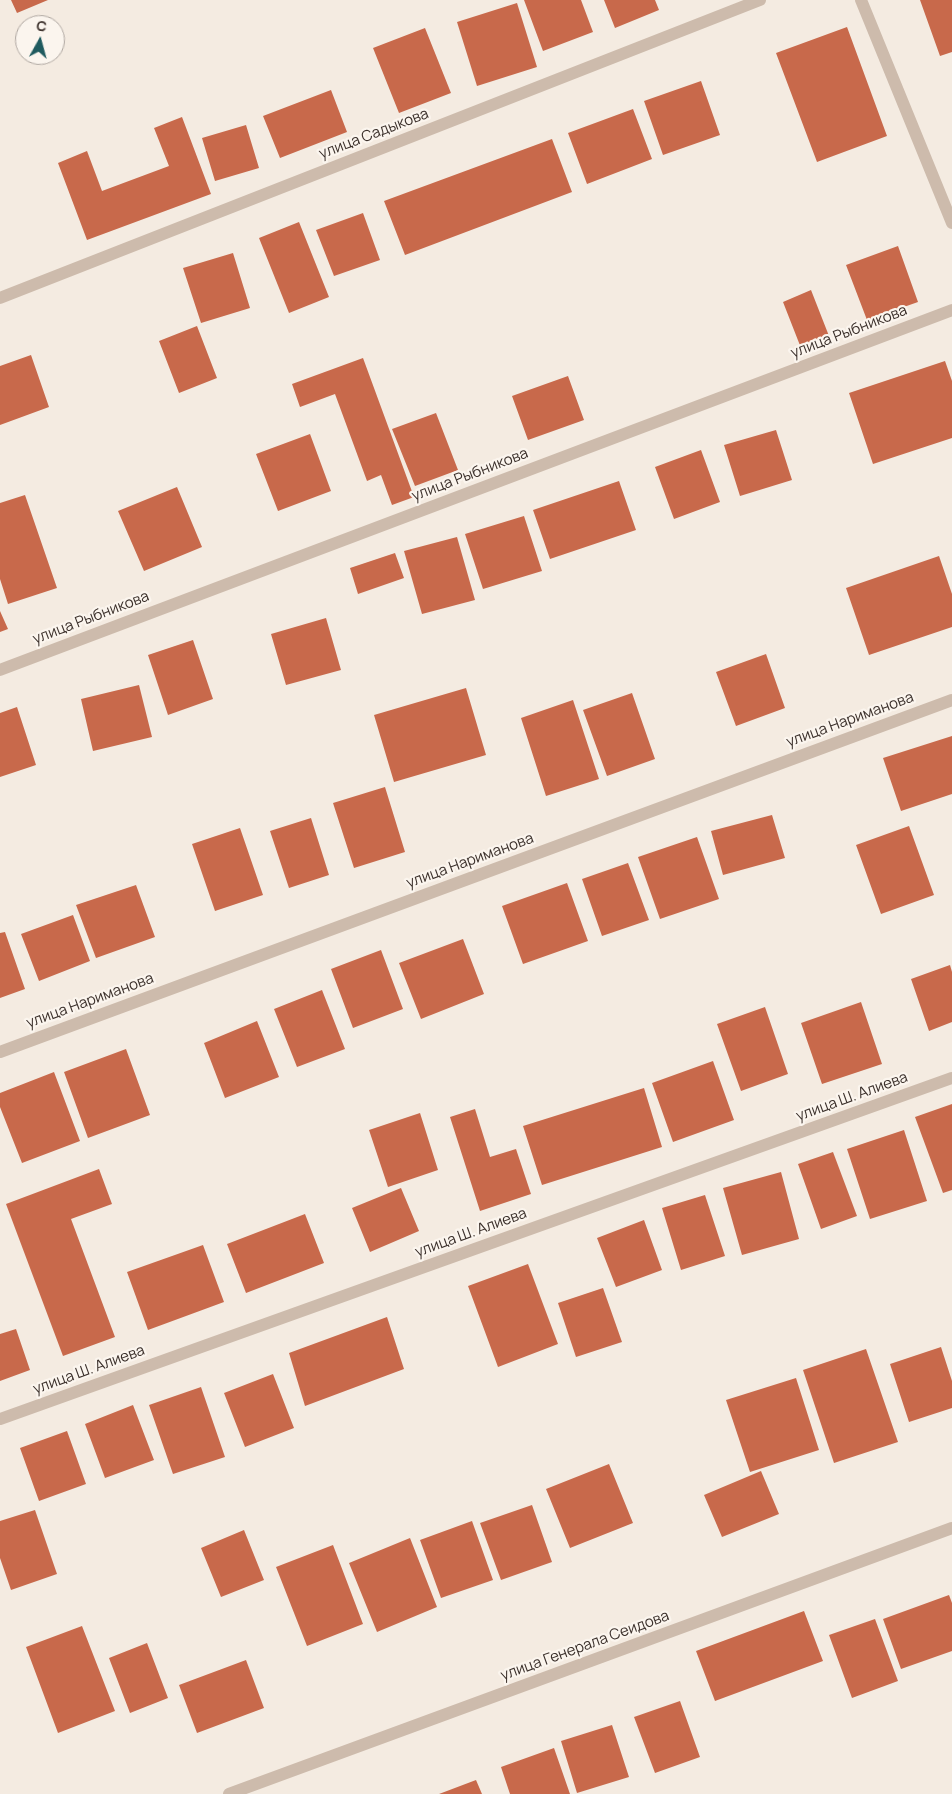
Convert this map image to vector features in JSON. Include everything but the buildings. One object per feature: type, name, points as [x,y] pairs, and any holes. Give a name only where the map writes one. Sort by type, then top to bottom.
[{"type":"street","name":"улица Садыкова","points":[[0,298],[760,0]]},
{"type":"street","points":[[861,0],[952,223]]},
{"type":"street","name":"улица Рыбникова","points":[[0,670],[952,310]]},
{"type":"street","name":"улица Нариманова","points":[[0,1052],[952,700]]},
{"type":"street","name":"улица Ш. Алиева","points":[[0,1419],[952,1078]]},
{"type":"street","name":"улица Генерала Сеидова","points":[[229,1794],[952,1528]]}]
